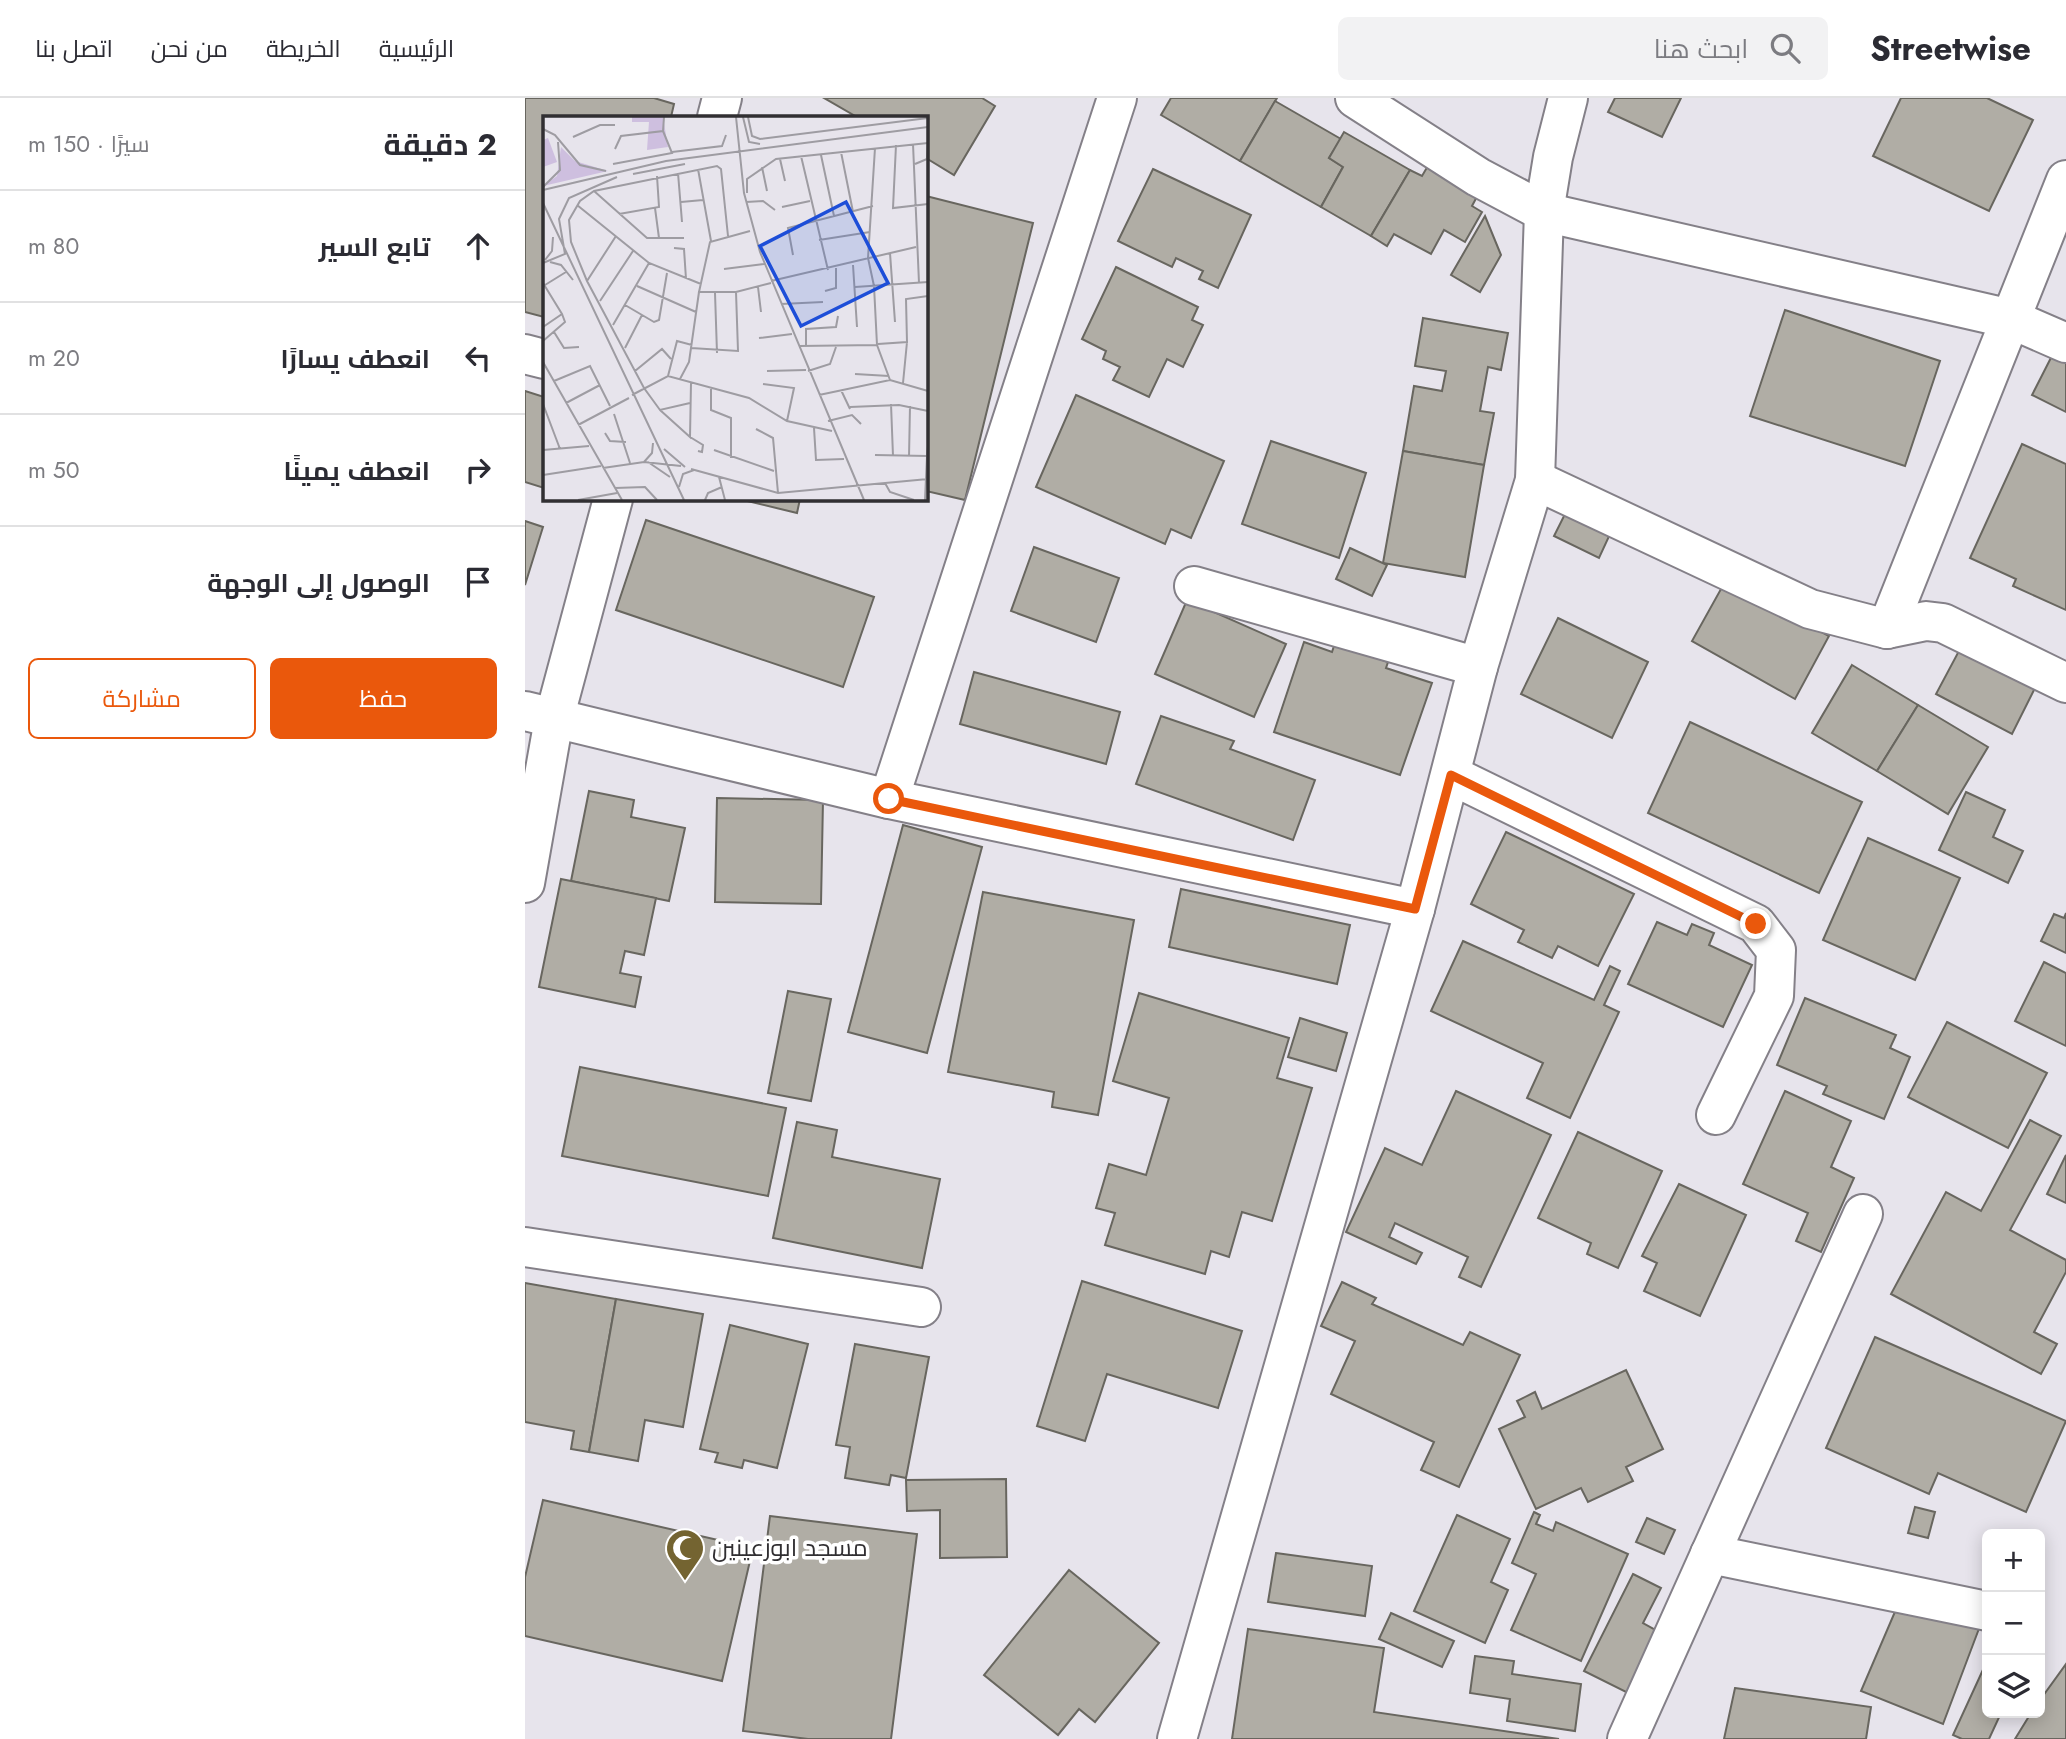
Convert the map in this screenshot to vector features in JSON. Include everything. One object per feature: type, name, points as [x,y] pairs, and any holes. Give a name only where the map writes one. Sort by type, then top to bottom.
[{"type":"street","points":[[717,116],[722,98]]},
{"type":"street","points":[[889,799],[1117,98]]},
{"type":"street","points":[[1355,98],[1478,177],[1544,212],[2011,319],[2066,343]]},
{"type":"street","points":[[1178,1739],[1415,909],[1478,667],[1535,480],[1544,212],[1553,157],[1568,98]]},
{"type":"street","points":[[1887,629],[2066,180]]},
{"type":"street","points":[[525,354],[543,359]]},
{"type":"street","points":[[1535,480],[1810,609],[1887,629],[1926,621],[1943,623],[2066,683]]},
{"type":"street","points":[[525,883],[539,715],[613,500]]},
{"type":"street","points":[[1194,586],[1478,667]]},
{"type":"street","points":[[539,715],[889,799],[1415,909]]},
{"type":"street","points":[[1451,775],[1756,924],[1776,950],[1774,996],[1716,1115]]},
{"type":"street","points":[[1627,1739],[1863,1214]]},
{"type":"street","points":[[525,1247],[921,1307]]},
{"type":"street","points":[[1710,1554],[1982,1610]]},
{"type":"building","points":[[525,98],[654,98],[674,104],[671,116],[543,116],[543,317],[525,312]]},
{"type":"building","points":[[824,98],[982,98],[995,106],[954,175],[927,159],[927,116],[855,116]]},
{"type":"building","points":[[1171,98],[1277,98],[1240,161],[1161,115]]},
{"type":"building","points":[[1615,98],[1681,98],[1662,137],[1608,112]]},
{"type":"building","points":[[1901,98],[1987,98],[2033,120],[1989,211],[1873,156]]},
{"type":"building","points":[[1275,101],[1341,139],[1329,158],[1343,167],[1321,207],[1240,161]]},
{"type":"building","points":[[1344,132],[1410,170],[1371,236],[1321,207],[1343,167],[1329,158]]},
{"type":"building","points":[[1429,164],[1479,193],[1472,206],[1482,212],[1465,242],[1444,230],[1431,254],[1394,234],[1387,246],[1371,236],[1410,170],[1422,176]]},
{"type":"building","points":[[1153,169],[1251,215],[1218,288],[1199,279],[1203,271],[1176,258],[1172,267],[1118,241]]},
{"type":"building","points":[[927,196],[1033,223],[965,500],[927,491]]},
{"type":"building","points":[[1485,216],[1501,255],[1480,292],[1451,275]]},
{"type":"building","points":[[1116,267],[1198,307],[1192,320],[1203,325],[1183,367],[1167,359],[1149,397],[1113,380],[1120,367],[1103,359],[1106,351],[1082,339]]},
{"type":"building","points":[[1785,310],[1940,361],[1905,466],[1750,416]]},
{"type":"building","points":[[1423,318],[1508,333],[1501,370],[1488,367],[1480,411],[1494,413],[1484,465],[1403,451],[1414,386],[1442,391],[1446,371],[1415,366]]},
{"type":"building","points":[[2057,346],[2066,351],[2066,412],[2032,395]]},
{"type":"building","points":[[525,391],[543,397],[543,488],[525,482]]},
{"type":"building","points":[[1076,395],[1224,461],[1191,538],[1171,529],[1165,544],[1036,487]]},
{"type":"building","points":[[1271,441],[1366,473],[1339,558],[1242,524]]},
{"type":"building","points":[[2022,444],[2066,464],[2066,610],[2013,586],[2016,579],[1970,558]]},
{"type":"building","points":[[1403,451],[1484,465],[1465,577],[1383,563]]},
{"type":"building","points":[[743,500],[800,500],[797,513]]},
{"type":"building","points":[[1567,510],[1611,532],[1599,558],[1554,536]]},
{"type":"building","points":[[646,520],[874,597],[843,687],[616,610]]},
{"type":"building","points":[[525,521],[543,527],[525,585]]},
{"type":"building","points":[[1034,547],[1119,578],[1096,642],[1011,611]]},
{"type":"building","points":[[1350,548],[1387,565],[1372,596],[1336,579]]},
{"type":"building","points":[[1726,580],[1829,636],[1795,699],[1692,641]]},
{"type":"building","points":[[1187,600],[1286,644],[1254,717],[1155,674]]},
{"type":"building","points":[[1558,618],[1648,662],[1612,738],[1521,694]]},
{"type":"building","points":[[1304,642],[1332,652],[1335,643],[1388,662],[1386,668],[1432,683],[1400,775],[1274,732]]},
{"type":"building","points":[[1960,649],[2035,688],[2012,734],[1936,694]]},
{"type":"building","points":[[1852,665],[1918,705],[1877,771],[1812,733]]},
{"type":"building","points":[[974,672],[1120,712],[1106,764],[960,724]]},
{"type":"building","points":[[1918,705],[1988,747],[1948,814],[1877,771]]},
{"type":"building","points":[[1161,716],[1234,741],[1230,749],[1315,780],[1293,840],[1136,784]]},
{"type":"building","points":[[1690,722],[1862,802],[1819,893],[1648,813]]},
{"type":"building","points":[[589,791],[634,800],[631,817],[685,828],[669,901],[571,881]]},
{"type":"building","points":[[1966,792],[2005,810],[1993,837],[2023,851],[2008,883],[1939,850]]},
{"type":"building","points":[[717,798],[823,800],[821,904],[715,902]]},
{"type":"building","points":[[903,825],[982,847],[927,1053],[848,1032]]},
{"type":"building","points":[[1506,832],[1634,894],[1598,966],[1558,946],[1552,958],[1518,942],[1524,930],[1471,904]]},
{"type":"building","points":[[1868,838],[1960,878],[1915,980],[1823,940]]},
{"type":"building","points":[[561,879],[656,898],[644,955],[625,951],[620,973],[641,977],[635,1007],[539,987]]},
{"type":"building","points":[[1181,889],[1350,925],[1337,984],[1169,947]]},
{"type":"building","points":[[983,892],[1134,920],[1098,1115],[1052,1107],[1054,1092],[948,1072]]},
{"type":"building","points":[[2066,913],[2066,953],[2041,941],[2054,914],[2064,918]]},
{"type":"building","points":[[1657,922],[1687,935],[1692,924],[1714,933],[1709,945],[1752,965],[1723,1027],[1628,984]]},
{"type":"building","points":[[1463,941],[1594,1000],[1610,966],[1620,971],[1604,1005],[1619,1012],[1570,1118],[1527,1098],[1543,1063],[1431,1011]]},
{"type":"building","points":[[2044,962],[2066,973],[2066,1046],[2015,1021]]},
{"type":"building","points":[[788,991],[831,999],[811,1101],[768,1093]]},
{"type":"building","points":[[1139,993],[1289,1038],[1277,1078],[1312,1088],[1272,1221],[1242,1212],[1229,1257],[1211,1251],[1205,1274],[1105,1245],[1115,1213],[1096,1208],[1109,1164],[1146,1175],[1169,1098],[1113,1081]]},
{"type":"building","points":[[1805,998],[1896,1035],[1890,1048],[1910,1057],[1884,1119],[1823,1094],[1827,1086],[1777,1065]]},
{"type":"building","points":[[1300,1018],[1347,1033],[1336,1071],[1288,1057]]},
{"type":"building","points":[[1947,1022],[2047,1073],[2008,1148],[1908,1097]]},
{"type":"building","points":[[580,1067],[786,1108],[768,1196],[562,1156]]},
{"type":"building","points":[[1456,1091],[1551,1135],[1481,1287],[1459,1277],[1468,1257],[1395,1223],[1389,1237],[1422,1253],[1416,1264],[1346,1232],[1385,1148],[1422,1165]]},
{"type":"building","points":[[1785,1091],[1851,1121],[1831,1167],[1854,1178],[1821,1252],[1796,1241],[1808,1213],[1743,1184]]},
{"type":"building","points":[[2030,1120],[2061,1136],[2010,1230],[2066,1260],[2066,1272],[2034,1332],[2057,1344],[2041,1374],[1891,1294],[1946,1192],[1981,1211]]},
{"type":"building","points":[[797,1122],[837,1130],[832,1157],[940,1179],[922,1268],[773,1238]]},
{"type":"building","points":[[1578,1132],[1662,1171],[1618,1268],[1587,1254],[1591,1243],[1538,1218]]},
{"type":"building","points":[[2066,1155],[2066,1203],[2047,1194]]},
{"type":"building","points":[[1679,1184],[1746,1215],[1700,1316],[1644,1291],[1657,1263],[1642,1256]]},
{"type":"building","points":[[1082,1281],[1242,1331],[1218,1408],[1107,1374],[1085,1441],[1037,1426]]},
{"type":"building","points":[[1342,1282],[1376,1298],[1372,1304],[1463,1345],[1470,1332],[1520,1355],[1459,1487],[1421,1470],[1434,1442],[1331,1394],[1355,1341],[1321,1326]]},
{"type":"building","points":[[525,1283],[616,1299],[589,1452],[571,1449],[574,1431],[525,1422]]},
{"type":"building","points":[[616,1299],[703,1314],[683,1427],[645,1420],[638,1461],[589,1452]]},
{"type":"building","points":[[730,1325],[808,1344],[777,1468],[744,1460],[742,1468],[715,1462],[718,1453],[700,1449]]},
{"type":"building","points":[[1875,1337],[2066,1421],[2026,1512],[1938,1473],[1929,1494],[1826,1448]]},
{"type":"building","points":[[855,1344],[929,1357],[906,1478],[891,1475],[889,1485],[845,1478],[850,1447],[836,1445]]},
{"type":"building","points":[[1626,1370],[1663,1449],[1626,1467],[1633,1481],[1588,1502],[1581,1488],[1536,1509],[1499,1429],[1525,1417],[1517,1401],[1535,1392],[1542,1409]]},
{"type":"building","points":[[1006,1479],[1007,1557],[940,1558],[940,1510],[907,1511],[906,1480]]},
{"type":"building","points":[[543,1500],[753,1548],[722,1681],[525,1636],[525,1577]]},
{"type":"building","points":[[1915,1507],[1935,1512],[1928,1538],[1908,1533]]},
{"type":"building","points":[[1534,1512],[1540,1515],[1536,1524],[1553,1531],[1556,1522],[1628,1554],[1581,1661],[1511,1630],[1536,1574],[1512,1563]]},
{"type":"building","points":[[1457,1515],[1510,1539],[1491,1582],[1508,1590],[1485,1643],[1414,1611]]},
{"type":"building","points":[[770,1516],[917,1534],[891,1739],[808,1739],[743,1731]]},
{"type":"building","points":[[1647,1518],[1675,1530],[1664,1554],[1636,1542]]},
{"type":"building","points":[[1276,1553],[1372,1566],[1365,1616],[1268,1602]]},
{"type":"building","points":[[1069,1570],[1159,1643],[1095,1722],[1079,1709],[1058,1735],[984,1675]]},
{"type":"building","points":[[1633,1574],[1661,1588],[1643,1623],[1659,1632],[1628,1693],[1584,1671]]},
{"type":"building","points":[[1900,1600],[1980,1626],[1943,1724],[1861,1691]]},
{"type":"building","points":[[1391,1613],[1454,1641],[1442,1667],[1379,1639]]},
{"type":"building","points":[[1248,1629],[1384,1648],[1374,1712],[1559,1739],[1232,1739]]},
{"type":"building","points":[[1475,1656],[1514,1661],[1512,1674],[1581,1684],[1575,1731],[1507,1721],[1510,1699],[1470,1693]]},
{"type":"building","points":[[2066,1664],[2066,1739],[2015,1739],[2028,1718],[2045,1718],[2045,1693]]},
{"type":"building","points":[[1982,1672],[1982,1718],[1999,1718],[1989,1739],[1962,1739],[1953,1735]]},
{"type":"building","points":[[1735,1688],[1871,1707],[1866,1739],[1724,1739]]},
{"type":"place","name":"مسجد ابوزعينين","points":[[685,1582]]},
{"type":"route","points":[[889,799],[1415,909],[1451,775],[1756,924]]}]
